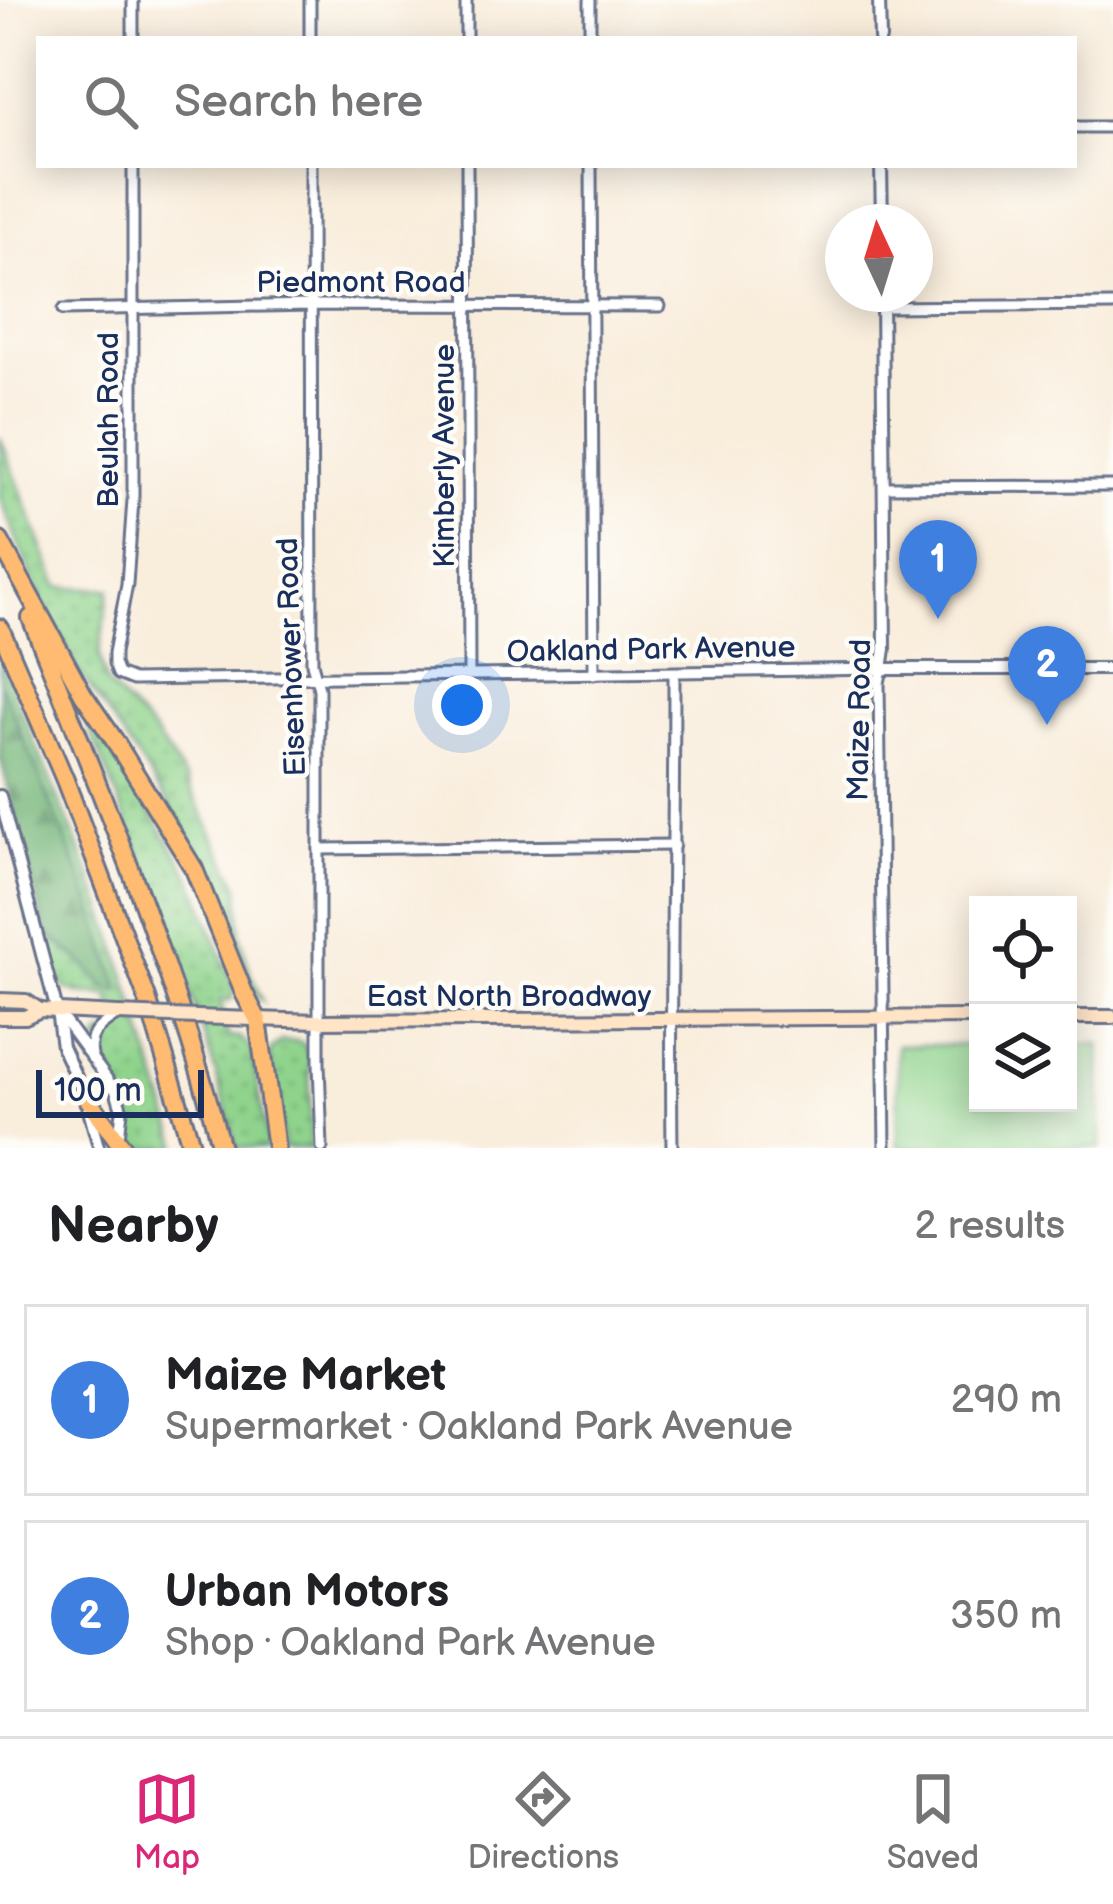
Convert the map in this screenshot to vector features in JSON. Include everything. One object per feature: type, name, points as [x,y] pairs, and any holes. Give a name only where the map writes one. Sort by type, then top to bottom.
[{"type":"highway","points":[[0,541],[83,694],[194,869],[258,1019],[276,1148]]},
{"type":"highway","points":[[0,541],[178,999],[221,1148]]},
{"type":"highway","points":[[0,628],[65,780],[147,998],[192,1148]]},
{"type":"highway","points":[[83,1092],[119,1146]]},
{"type":"main road","name":"East North Broadway","points":[[0,1000],[26,1001],[40,1010]]},
{"type":"main road","name":"East North Broadway","points":[[0,1017],[25,1017],[40,1010],[319,1021],[969,1017]]},
{"type":"main road","points":[[1077,1017],[1113,1018]]},
{"type":"street","points":[[133,0],[133,36]]},
{"type":"street","points":[[310,0],[310,36]]},
{"type":"street","points":[[466,0],[466,36]]},
{"type":"street","points":[[590,0],[590,36]]},
{"type":"street","points":[[879,0],[880,36]]},
{"type":"street","points":[[1077,128],[1113,127]]},
{"type":"street","name":"Beulah Road","points":[[118,674],[114,652],[128,584],[134,500],[133,168]]},
{"type":"street","name":"Eisenhower Road","points":[[311,168],[312,663],[320,689],[322,1148]]},
{"type":"street","name":"Kimberly Avenue","points":[[467,168],[469,675]]},
{"type":"street","points":[[591,168],[594,674]]},
{"type":"street","points":[[881,168],[881,204]]},
{"type":"street","points":[[933,301],[1113,305]]},
{"type":"street","name":"Piedmont Road","points":[[63,310],[660,306]]},
{"type":"street","name":"Maize Road","points":[[882,312],[885,649],[879,683],[885,1148]]},
{"type":"street","points":[[884,487],[1113,486]]},
{"type":"street","name":"Oakland Park Avenue","points":[[118,674],[133,680],[1113,669]]},
{"type":"street","points":[[672,1148],[674,673]]},
{"type":"street","points":[[0,796],[57,1011],[62,1047],[83,1092],[99,1148]]},
{"type":"street","points":[[319,849],[674,845]]},
{"type":"street","points":[[57,1011],[121,1102],[119,1146]]},
{"type":"street","points":[[94,1060],[90,1040],[95,1030],[118,1014]]},
{"type":"green space","points":[[0,437],[58,587],[110,589],[99,654],[107,684],[152,730],[185,778],[239,886],[240,934],[262,1000],[254,994],[190,840],[79,671],[41,599],[0,498]]},
{"type":"green space","points":[[0,661],[115,942],[179,1148],[131,1148],[127,1101],[97,1051],[102,1035],[118,1030],[109,996],[66,988],[56,974],[45,931],[105,987],[120,989],[85,886],[0,681]]},
{"type":"green space","points":[[0,681],[85,886],[120,989],[116,992],[45,931],[0,756]]},
{"type":"green space","points":[[79,696],[193,880],[233,985],[234,995],[221,1001],[228,1037],[240,1038],[251,1048],[268,1148],[237,1148],[185,976]]},
{"type":"green space","points":[[281,1041],[302,1043],[309,1054],[311,1148],[284,1148],[270,1058],[270,1051]]},
{"type":"green space","points":[[1077,1044],[1100,1044],[1101,1148],[898,1148],[897,1045],[969,1045],[969,1112],[1077,1112]]},
{"type":"place","name":"Maize Market","points":[[938,619]]},
{"type":"place","name":"Urban Motors","points":[[1047,725]]}]
